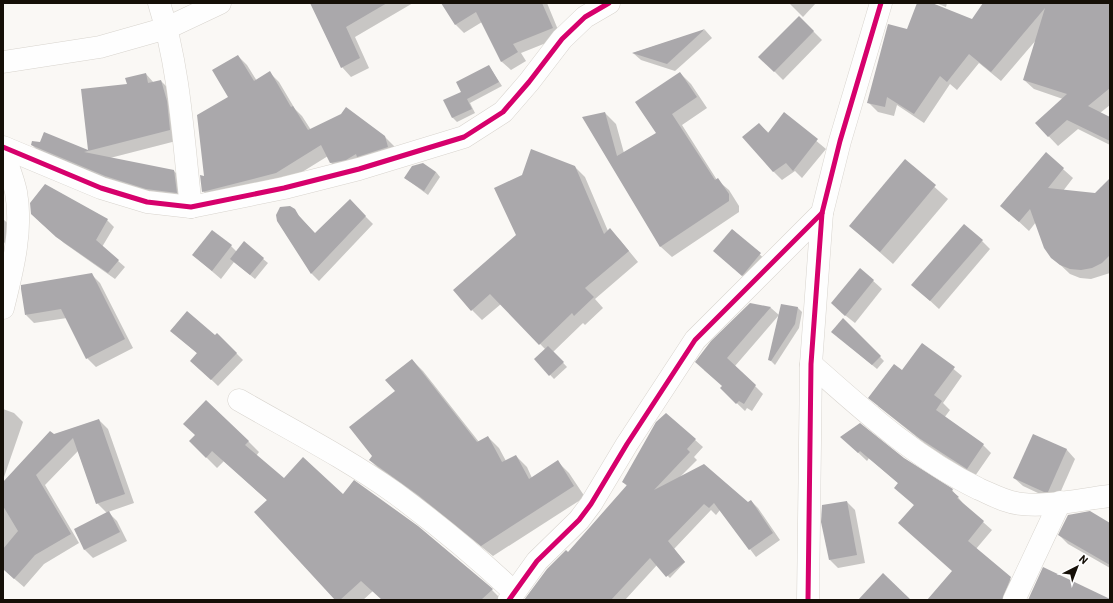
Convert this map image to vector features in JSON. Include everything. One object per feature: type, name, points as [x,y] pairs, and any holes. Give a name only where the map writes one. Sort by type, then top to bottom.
[{"type":"street","points":[[159,3],[167,28],[176,77],[191,207]]},
{"type":"street","points":[[3,62],[100,47],[167,28],[220,3]]},
{"type":"street","points":[[3,146],[101,188],[147,202],[191,207],[284,188],[359,169],[464,138],[503,112],[529,82],[562,39],[585,17],[609,3]]},
{"type":"street","points":[[808,600],[811,364],[822,213],[840,141],[881,3]]},
{"type":"street","points":[[3,151],[16,192],[18,221],[12,272],[3,308]]},
{"type":"street","points":[[239,400],[337,456],[395,493],[477,557],[512,596],[537,561],[578,520],[591,504],[627,444],[695,340],[822,213]]},
{"type":"street","points":[[811,364],[905,444],[948,474],[1002,500],[1022,504],[1060,502],[1110,496]]},
{"type":"street","points":[[1014,600],[1060,502]]},
{"type":"building","points":[[310,3],[387,3],[346,27],[360,58],[341,68]]},
{"type":"building","points":[[441,3],[542,3],[553,28],[513,44],[518,52],[501,62],[476,12],[455,25]]},
{"type":"building","points":[[917,3],[932,3],[972,19],[983,3],[1110,3],[1110,88],[1088,106],[1110,117],[1110,141],[1067,120],[1048,137],[1035,123],[1067,94],[1023,80],[1045,8],[991,72],[969,54],[947,82],[940,76],[914,114],[887,97],[885,107],[867,103],[888,24],[907,29]]},
{"type":"building","points":[[799,16],[814,31],[774,72],[758,57]]},
{"type":"building","points":[[705,29],[667,64],[632,53]]},
{"type":"building","points":[[238,55],[254,81],[270,71],[291,107],[293,106],[308,130],[341,114],[346,107],[385,136],[388,147],[357,157],[356,154],[346,160],[330,163],[321,145],[276,173],[202,192],[200,175],[204,176],[197,115],[228,97],[212,70]]},
{"type":"building","points":[[489,65],[499,82],[467,99],[472,109],[452,118],[443,100],[461,92],[456,82]]},
{"type":"building","points":[[680,72],[697,97],[672,114],[715,180],[718,178],[729,194],[729,201],[660,247],[582,117],[605,112],[617,156],[656,133],[635,102]]},
{"type":"building","points":[[146,73],[148,83],[161,80],[167,101],[170,130],[84,152],[174,170],[177,193],[146,189],[105,176],[31,145],[32,141],[40,142],[44,132],[88,150],[81,89],[127,84],[125,78]]},
{"type":"building","points":[[784,112],[818,139],[793,171],[786,163],[773,172],[742,137],[759,123],[768,133]]},
{"type":"building","points":[[531,149],[575,166],[604,234],[610,228],[629,251],[585,288],[594,297],[574,316],[572,313],[539,345],[490,294],[471,311],[453,290],[516,235],[494,188],[522,175]]},
{"type":"building","points":[[1046,152],[1064,168],[1048,188],[1095,193],[1110,178],[1110,255],[1102,263],[1092,268],[1081,270],[1070,269],[1060,265],[1051,258],[1044,248],[1030,209],[1019,222],[1000,206]]},
{"type":"building","points":[[905,159],[936,185],[880,252],[849,226]]},
{"type":"building","points":[[423,163],[436,172],[424,191],[404,178],[412,166]]},
{"type":"building","points":[[45,184],[108,219],[96,240],[119,260],[108,273],[56,237],[31,214],[30,203]]},
{"type":"building","points":[[350,199],[366,216],[311,274],[277,221],[276,215],[280,207],[290,206],[295,209],[299,216],[315,233]]},
{"type":"building","points":[[964,224],[983,240],[930,301],[911,285]]},
{"type":"building","points":[[732,229],[761,253],[742,276],[713,251]]},
{"type":"building","points":[[212,230],[232,245],[212,271],[192,255]]},
{"type":"building","points":[[244,241],[264,258],[250,275],[230,259]]},
{"type":"building","points":[[860,268],[874,280],[845,316],[831,303]]},
{"type":"building","points":[[92,273],[125,339],[86,359],[61,309],[25,315],[21,285]]},
{"type":"building","points":[[750,303],[771,307],[727,358],[756,385],[744,404],[739,401],[736,404],[720,388],[722,386],[695,362],[711,341]]},
{"type":"building","points":[[781,304],[798,307],[795,324],[771,361],[768,360]]},
{"type":"building","points":[[187,311],[215,335],[217,333],[237,353],[211,380],[190,361],[197,353],[170,331]]},
{"type":"building","points":[[843,318],[881,356],[872,365],[831,332]]},
{"type":"building","points":[[922,343],[955,367],[934,395],[942,401],[936,410],[984,444],[967,469],[919,438],[868,398],[894,364],[902,370]]},
{"type":"building","points":[[548,346],[564,362],[549,376],[534,359]]},
{"type":"building","points":[[412,359],[477,442],[488,436],[502,462],[516,455],[529,479],[558,460],[574,486],[481,546],[418,495],[369,460],[372,456],[349,427],[395,391],[385,380]]},
{"type":"building","points":[[206,400],[249,441],[245,445],[284,478],[303,457],[343,494],[354,480],[418,526],[493,589],[481,600],[382,600],[361,581],[340,600],[335,600],[254,512],[267,500],[212,451],[206,458],[189,441],[195,435],[183,424]]},
{"type":"building","points":[[666,413],[696,439],[687,449],[690,452],[654,490],[704,464],[748,502],[751,500],[773,533],[749,550],[714,503],[709,508],[704,504],[668,541],[685,562],[666,577],[650,558],[611,600],[524,600],[547,569],[566,550],[568,552],[627,485],[622,482],[656,422]]},
{"type":"building","points":[[99,419],[125,494],[96,504],[73,438],[36,475],[71,534],[35,555],[14,579],[3,569],[3,549],[18,531],[3,506],[3,482],[50,431],[54,434]]},
{"type":"building","points":[[860,423],[904,458],[953,489],[952,491],[959,497],[957,498],[984,521],[968,541],[1011,577],[1002,600],[927,600],[952,571],[898,523],[914,505],[894,488],[898,483],[860,451],[858,453],[840,437]]},
{"type":"building","points":[[1033,434],[1067,449],[1048,492],[1044,492],[1013,478]]},
{"type":"building","points":[[847,501],[857,555],[829,560],[821,522],[822,505]]},
{"type":"building","points":[[109,511],[120,532],[84,550],[74,529]]},
{"type":"building","points":[[1090,511],[1110,523],[1110,565],[1058,535],[1068,515]]},
{"type":"building","points":[[1043,567],[1110,599],[1110,600],[1028,600]]},
{"type":"building","points":[[883,573],[911,600],[858,600]]},
{"type":"cycle path","points":[[3,147],[101,188],[147,202],[191,207],[284,188],[359,169],[464,137],[503,112],[529,82],[562,39],[585,17],[609,3]]},
{"type":"cycle path","points":[[808,600],[811,364],[822,213],[840,141],[881,3]]},
{"type":"cycle path","points":[[509,600],[537,561],[579,520],[591,504],[627,444],[695,340],[822,213]]}]
